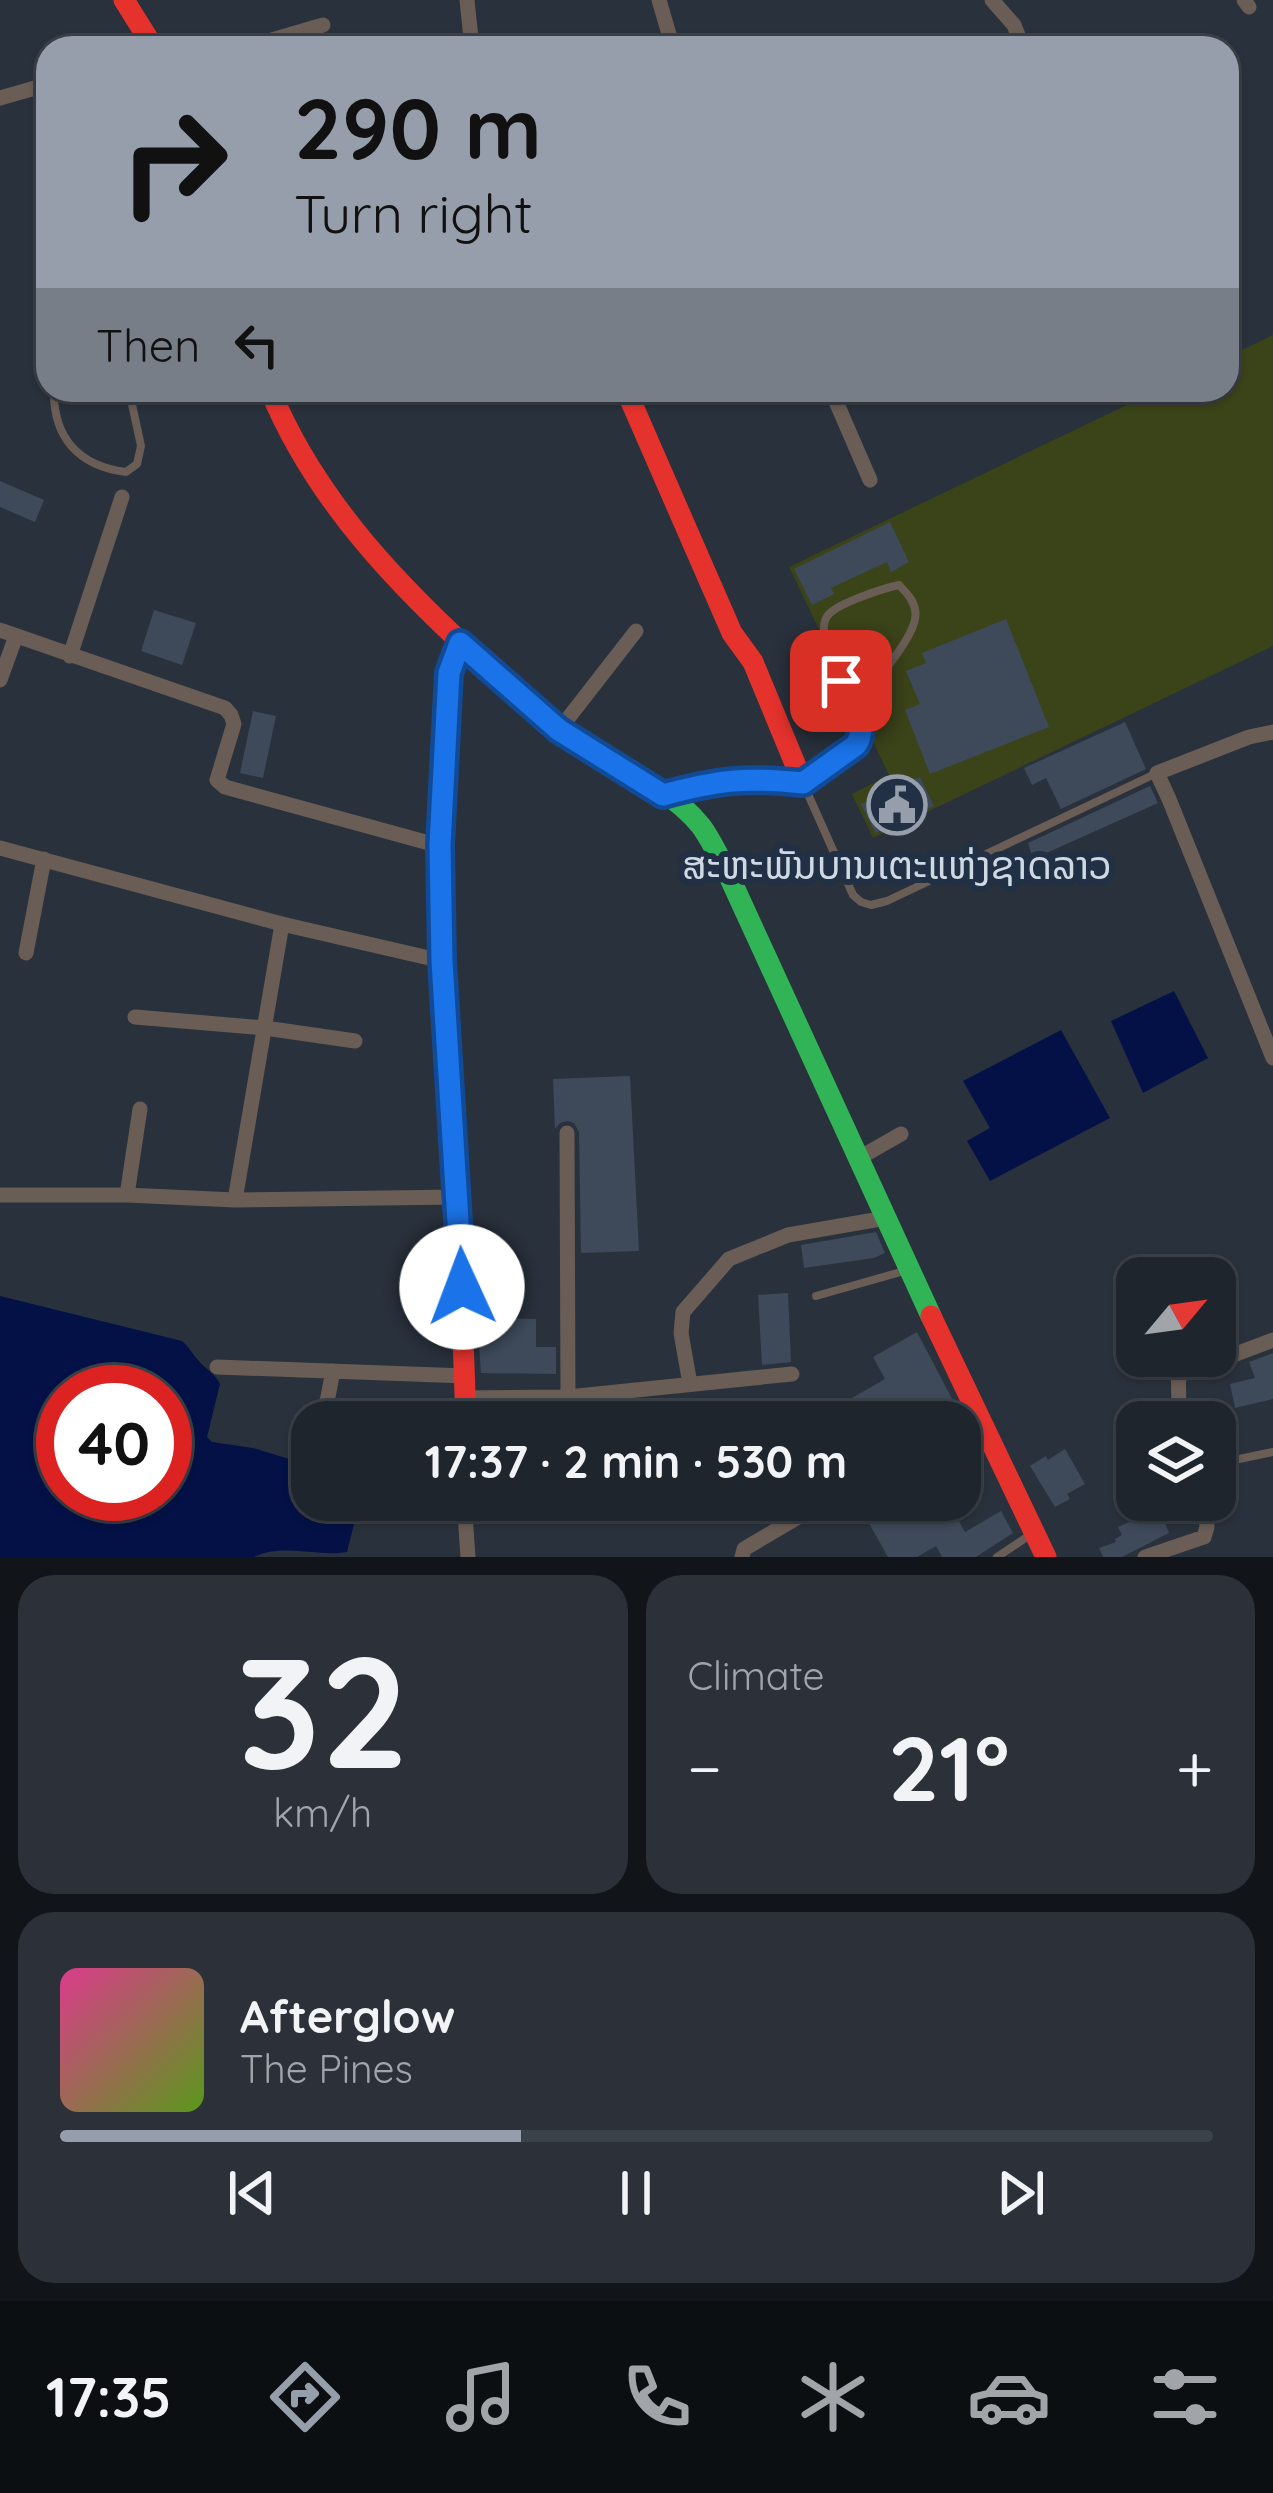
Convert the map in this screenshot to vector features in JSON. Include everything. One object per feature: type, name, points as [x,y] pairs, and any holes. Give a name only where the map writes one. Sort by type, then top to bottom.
[{"type":"street","points":[[124,0],[146,36]]},
{"type":"street","points":[[467,0],[471,36]]},
{"type":"street","points":[[659,0],[670,36]]},
{"type":"street","points":[[992,0],[1018,36]]},
{"type":"street","points":[[285,36],[323,25]]},
{"type":"street","points":[[0,98],[35,88]]},
{"type":"street","points":[[274,402],[317,483],[366,544],[460,643],[559,730],[685,809],[702,828],[729,876],[910,1270],[961,1401]]},
{"type":"street","points":[[631,402],[732,633],[753,662],[803,783],[733,779],[663,795]]},
{"type":"street","points":[[836,402],[870,480]]},
{"type":"street","points":[[70,656],[122,497]]},
{"type":"street","points":[[559,730],[636,631]]},
{"type":"street","points":[[0,680],[8,633],[225,708],[234,724],[217,780],[225,787],[440,845]]},
{"type":"street","points":[[460,643],[449,673],[440,845],[466,1401]]},
{"type":"street","points":[[1273,732],[1156,773],[1273,1058]]},
{"type":"street","points":[[0,848],[282,924],[442,961]]},
{"type":"street","points":[[26,953],[44,860]]},
{"type":"street","points":[[235,1200],[282,924]]},
{"type":"street","points":[[135,1018],[356,1041]]},
{"type":"street","points":[[127,1195],[140,1109]]},
{"type":"street","points":[[567,1132],[568,1397]]},
{"type":"street","points":[[859,1158],[901,1134]]},
{"type":"street","points":[[0,1196],[458,1197]]},
{"type":"street","points":[[690,1384],[683,1312],[729,1259],[788,1235],[886,1217]]},
{"type":"street","points":[[1236,1354],[1273,1340]]},
{"type":"street","points":[[217,1367],[333,1371],[568,1397],[792,1374]]},
{"type":"street","points":[[327,1401],[333,1371]]},
{"type":"street","points":[[981,1440],[1046,1557]]},
{"type":"street","points":[[465,1521],[468,1557]]},
{"type":"street","points":[[742,1557],[744,1549],[791,1521]]},
{"type":"street","points":[[1145,1557],[1204,1537],[1207,1521]]},
{"type":"lane","points":[[54,402],[53,414],[67,446],[94,462],[126,472],[137,464],[141,446],[132,402]]},
{"type":"lane","points":[[854,709],[909,635],[916,617],[914,604],[898,585],[830,613],[824,622],[828,652],[862,736],[803,783],[853,895],[861,902],[886,901],[1156,773]]},
{"type":"lane","points":[[816,1296],[910,1270]]},
{"type":"lane","points":[[1236,1460],[1273,1452]]},
{"type":"lane","points":[[997,1557],[1034,1533]]},
{"type":"green space","points":[[1273,335],[1273,646],[873,838],[852,794],[889,775],[789,567],[1133,402],[1239,402],[1239,351]]},
{"type":"shaded area","points":[[1174,991],[1208,1058],[1143,1093],[1111,1021]]},
{"type":"shaded area","points":[[1061,1030],[1110,1118],[990,1181],[967,1141],[990,1128],[963,1081]]},
{"type":"shaded area","points":[[0,1296],[182,1341],[220,1384],[207,1437],[291,1460],[291,1521],[355,1521],[347,1552],[277,1551],[254,1557],[0,1557]]},
{"type":"building","points":[[0,481],[44,500],[35,522],[0,507]]},
{"type":"building","points":[[890,522],[909,562],[891,572],[887,562],[831,588],[834,594],[812,605],[794,569]]},
{"type":"building","points":[[154,610],[196,623],[182,665],[141,651]]},
{"type":"building","points":[[1006,619],[1049,727],[930,774],[905,710],[920,704],[906,671],[926,663],[922,653]]},
{"type":"building","points":[[253,711],[276,716],[263,778],[240,773]]},
{"type":"building","points":[[1125,722],[1146,769],[1061,809],[1046,778],[1032,785],[1024,768]]},
{"type":"building","name":"ສະຫະພັນບານເຕະແຫ່ງຊາດລາວ","points":[[920,777],[934,806],[875,833],[861,804]]},
{"type":"building","points":[[1150,786],[1158,803],[1033,859],[1028,843]]},
{"type":"building","points":[[630,1076],[639,1251],[581,1253],[579,1132],[568,1121],[555,1129],[553,1079]]},
{"type":"building","points":[[876,1232],[885,1253],[804,1268],[801,1245]]},
{"type":"building","points":[[788,1293],[791,1362],[762,1365],[758,1295]]},
{"type":"building","points":[[477,1318],[536,1319],[536,1347],[556,1347],[556,1374],[481,1373]]},
{"type":"building","points":[[917,1332],[953,1401],[854,1401],[885,1379],[873,1357]]},
{"type":"building","points":[[1273,1353],[1273,1399],[1236,1408],[1230,1384],[1255,1378],[1249,1362]]},
{"type":"building","points":[[1065,1449],[1085,1484],[1055,1507],[1030,1466]]},
{"type":"building","points":[[1001,1511],[1013,1533],[976,1557],[942,1557],[936,1546],[917,1557],[888,1557],[868,1521],[959,1521],[965,1532]]},
{"type":"building","points":[[1131,1521],[1164,1521],[1169,1533],[1122,1557],[1103,1557],[1099,1548],[1116,1542],[1122,1535],[1118,1527]]},
{"type":"traffic: fast","points":[[583,746],[661,790],[709,838],[931,1316]]},
{"type":"traffic: jam","points":[[124,0],[146,36]]},
{"type":"traffic: jam","points":[[276,402],[311,470],[364,542],[458,639],[535,710],[583,746]]},
{"type":"traffic: jam","points":[[631,402],[732,633],[753,662],[803,783],[733,779],[663,795]]},
{"type":"traffic: jam","points":[[460,643],[449,673],[440,846],[465,1401]]},
{"type":"traffic: jam","points":[[931,1316],[1046,1557]]},
{"type":"place","name":"ສະຫະພັນບານເຕະແຫ່ງຊາດລາວ","points":[[897,805]]},
{"type":"route","points":[[462,1287],[442,961],[440,845],[449,673],[460,643],[559,730],[663,795],[733,779],[803,783],[862,736],[841,681]]}]
